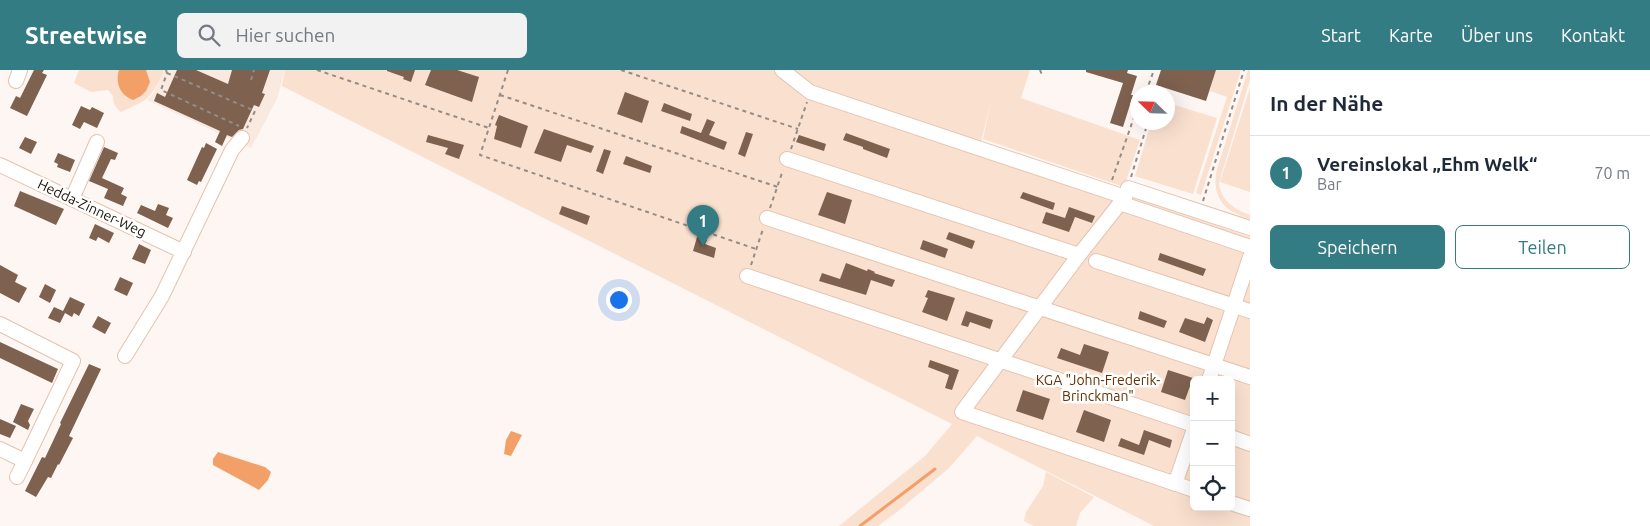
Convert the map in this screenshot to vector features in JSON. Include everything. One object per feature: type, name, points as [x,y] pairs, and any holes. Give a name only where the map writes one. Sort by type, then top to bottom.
[{"type":"street","points":[[782,70],[810,92],[1122,200],[1250,247]]},
{"type":"street","points":[[125,356],[162,296],[232,150],[242,138]]},
{"type":"street","points":[[72,199],[97,142]]},
{"type":"street","points":[[787,159],[1079,255]]},
{"type":"street","name":"Hedda-Zinner-Weg","points":[[0,165],[184,252]]},
{"type":"street","points":[[1190,489],[962,412],[1122,200],[1128,188],[1250,228]]},
{"type":"street","points":[[767,218],[1250,377]]},
{"type":"street","points":[[1211,376],[1250,257]]},
{"type":"street","points":[[1096,261],[1250,311]]},
{"type":"street","points":[[747,276],[1190,426]]},
{"type":"street","points":[[0,324],[74,361],[17,476]]},
{"type":"street","points":[[1175,484],[1190,439]]},
{"type":"street","points":[[1235,439],[1250,444]]},
{"type":"street","points":[[0,449],[25,461]]},
{"type":"street","points":[[1235,504],[1250,509]]},
{"type":"path","points":[[251,80],[254,70]]},
{"type":"path","points":[[317,70],[489,128]]},
{"type":"path","points":[[508,70],[480,155],[756,249]]},
{"type":"path","points":[[621,70],[798,129]]},
{"type":"path","points":[[1040,70],[1042,75]]},
{"type":"path","points":[[1149,85],[1154,70]]},
{"type":"path","points":[[1202,202],[1244,70]]},
{"type":"path","points":[[166,72],[255,111],[246,130],[161,90],[166,72]]},
{"type":"path","points":[[747,276],[810,92]]},
{"type":"path","points":[[500,96],[778,187]]},
{"type":"path","points":[[1110,184],[1130,128]]},
{"type":"path","points":[[1130,179],[1145,130]]},
{"type":"shaded area","points":[[119,70],[146,70],[150,82],[146,91],[133,100],[125,95],[118,84]]},
{"type":"shaded area","points":[[162,70],[285,70],[277,99],[251,148],[147,100],[153,94],[163,73]]},
{"type":"shaded area","points":[[511,431],[522,435],[511,456],[504,454],[506,440]]},
{"type":"shaded area","points":[[218,452],[265,467],[271,472],[268,480],[259,490],[213,465],[213,459]]},
{"type":"green space","points":[[79,70],[162,70],[163,73],[147,98],[121,112],[116,107],[113,96],[108,90],[91,92],[74,83]]},
{"type":"green space","name":"KGA \"John-Frederik- Brinckman\"","points":[[285,70],[1030,70],[1021,98],[1140,140],[1124,187],[983,139],[991,101],[981,142],[1250,237],[1250,526],[1154,526],[977,436],[949,468],[878,526],[839,526],[925,456],[952,424],[282,86]]},
{"type":"green space","points":[[1216,70],[1241,70],[1201,195],[1196,193],[1227,97],[1210,91]]},
{"type":"green space","points":[[1248,70],[1250,70],[1250,80],[1219,183],[1222,195],[1229,204],[1250,215],[1250,219],[1227,208],[1222,203],[1216,182],[1216,173]]},
{"type":"green space","points":[[1250,88],[1250,192],[1220,182]]},
{"type":"green space","points":[[1175,105],[1217,118],[1193,194],[1135,176],[1149,130],[1175,130]]},
{"type":"green space","points":[[1046,472],[1094,497],[1080,513],[1076,526],[1034,526],[1024,521],[1026,512],[1043,486]]},
{"type":"building","points":[[34,70],[44,70],[42,73],[47,75],[27,116],[10,108],[16,96],[20,98]]},
{"type":"building","points":[[177,70],[196,70],[228,84],[232,70],[270,70],[262,93],[265,94],[259,107],[254,105],[243,129],[239,130],[232,137],[227,135],[222,146],[215,142],[220,131],[154,101],[157,93],[165,97]]},
{"type":"building","points":[[387,70],[415,70],[411,82]]},
{"type":"building","points":[[431,70],[457,70],[479,77],[472,102],[425,85]]},
{"type":"building","points":[[1086,70],[1128,70],[1127,73],[1137,76],[1134,85],[1130,85],[1130,105],[1123,127],[1110,123],[1123,83],[1086,72]]},
{"type":"building","points":[[1161,70],[1216,70],[1206,101],[1175,91],[1175,85],[1156,85]]},
{"type":"building","points":[[625,92],[649,101],[642,123],[617,114]]},
{"type":"building","points":[[664,103],[692,114],[690,121],[661,111]]},
{"type":"building","points":[[81,106],[90,110],[92,107],[104,113],[97,128],[84,122],[80,129],[72,125]]},
{"type":"building","points":[[499,115],[528,126],[521,148],[494,139],[497,126],[495,125]]},
{"type":"building","points":[[707,119],[715,122],[709,135],[727,142],[724,150],[680,133],[682,126],[701,133]]},
{"type":"building","points":[[544,129],[594,146],[591,153],[567,145],[561,162],[534,153]]},
{"type":"building","points":[[746,132],[753,134],[745,157],[738,154]]},
{"type":"building","points":[[846,133],[890,149],[887,158],[843,140]]},
{"type":"building","points":[[428,135],[464,145],[459,159],[445,154],[448,148],[426,142]]},
{"type":"building","points":[[799,135],[826,144],[824,151],[796,142]]},
{"type":"building","points":[[25,137],[37,142],[31,154],[19,148]]},
{"type":"building","points":[[206,143],[217,149],[201,182],[199,181],[197,185],[187,180],[202,147],[204,148]]},
{"type":"building","points":[[104,147],[118,153],[115,160],[111,159],[102,178],[124,188],[121,194],[127,197],[123,206],[104,198],[108,189],[89,181]]},
{"type":"building","points":[[604,149],[611,151],[603,174],[596,171]]},
{"type":"building","points":[[58,153],[75,160],[70,172],[57,167],[58,164],[54,162]]},
{"type":"building","points":[[626,156],[652,166],[650,173],[623,164]]},
{"type":"building","points":[[20,191],[64,209],[56,225],[14,206]]},
{"type":"building","points":[[827,192],[852,200],[845,224],[818,215]]},
{"type":"building","points":[[1023,192],[1055,203],[1053,210],[1020,198]]},
{"type":"building","points":[[158,204],[169,208],[166,215],[173,218],[168,228],[137,213],[141,205],[155,211]]},
{"type":"building","points":[[562,206],[590,216],[587,225],[559,214]]},
{"type":"building","points":[[1069,207],[1095,216],[1092,223],[1075,217],[1069,232],[1042,223],[1046,212],[1065,218]]},
{"type":"building","points":[[95,224],[114,233],[109,243],[98,237],[96,241],[89,238]]},
{"type":"building","points":[[949,232],[975,241],[972,249],[946,239]]},
{"type":"building","points":[[697,237],[707,240],[705,244],[716,248],[714,258],[693,251]]},
{"type":"building","points":[[923,240],[948,249],[945,258],[920,249]]},
{"type":"building","points":[[139,244],[151,250],[145,264],[132,259]]},
{"type":"building","points":[[1160,253],[1206,269],[1203,276],[1158,260]]},
{"type":"building","points":[[846,263],[867,271],[868,269],[895,280],[892,287],[871,280],[866,295],[819,281],[822,273],[840,279]]},
{"type":"building","points":[[0,265],[18,275],[15,282],[27,288],[19,303],[0,293]]},
{"type":"building","points":[[120,277],[133,283],[127,296],[114,290]]},
{"type":"building","points":[[45,284],[56,290],[50,303],[39,297]]},
{"type":"building","points":[[928,290],[955,298],[947,321],[922,312],[928,298],[925,297]]},
{"type":"building","points":[[70,297],[85,304],[79,316],[74,313],[72,317],[65,313],[60,323],[48,318],[54,307],[63,311]]},
{"type":"building","points":[[966,311],[993,320],[990,329],[970,322],[968,327],[961,325]]},
{"type":"building","points":[[1140,311],[1167,321],[1164,328],[1138,319]]},
{"type":"building","points":[[98,316],[111,323],[105,334],[92,327]]},
{"type":"building","points":[[1207,317],[1213,320],[1205,342],[1179,332],[1185,318],[1204,324]]},
{"type":"building","points":[[0,342],[58,369],[52,383],[0,358]]},
{"type":"building","points":[[1084,344],[1109,352],[1102,373],[1057,358],[1061,348],[1080,355]]},
{"type":"building","points":[[930,360],[959,370],[952,390],[945,388],[949,375],[928,367]]},
{"type":"building","points":[[89,364],[101,369],[69,436],[73,438],[51,478],[48,477],[36,497],[25,491],[42,457],[45,458]]},
{"type":"building","points":[[1168,370],[1190,377],[1190,386],[1185,400],[1161,392]]},
{"type":"building","points":[[1023,390],[1050,399],[1043,420],[1016,411]]},
{"type":"building","points":[[21,404],[34,409],[28,421],[30,425],[28,430],[13,422]]},
{"type":"building","points":[[1084,410],[1111,420],[1104,442],[1076,432]]},
{"type":"building","points":[[0,419],[16,426],[10,438],[0,434]]},
{"type":"building","points":[[1144,430],[1172,440],[1170,448],[1149,440],[1144,455],[1118,446],[1121,438],[1139,445]]},
{"type":"waterway","points":[[860,526],[935,469]]},
{"type":"place","name":"Vereinslokal „Ehm Welk“","points":[[703,246]]}]
